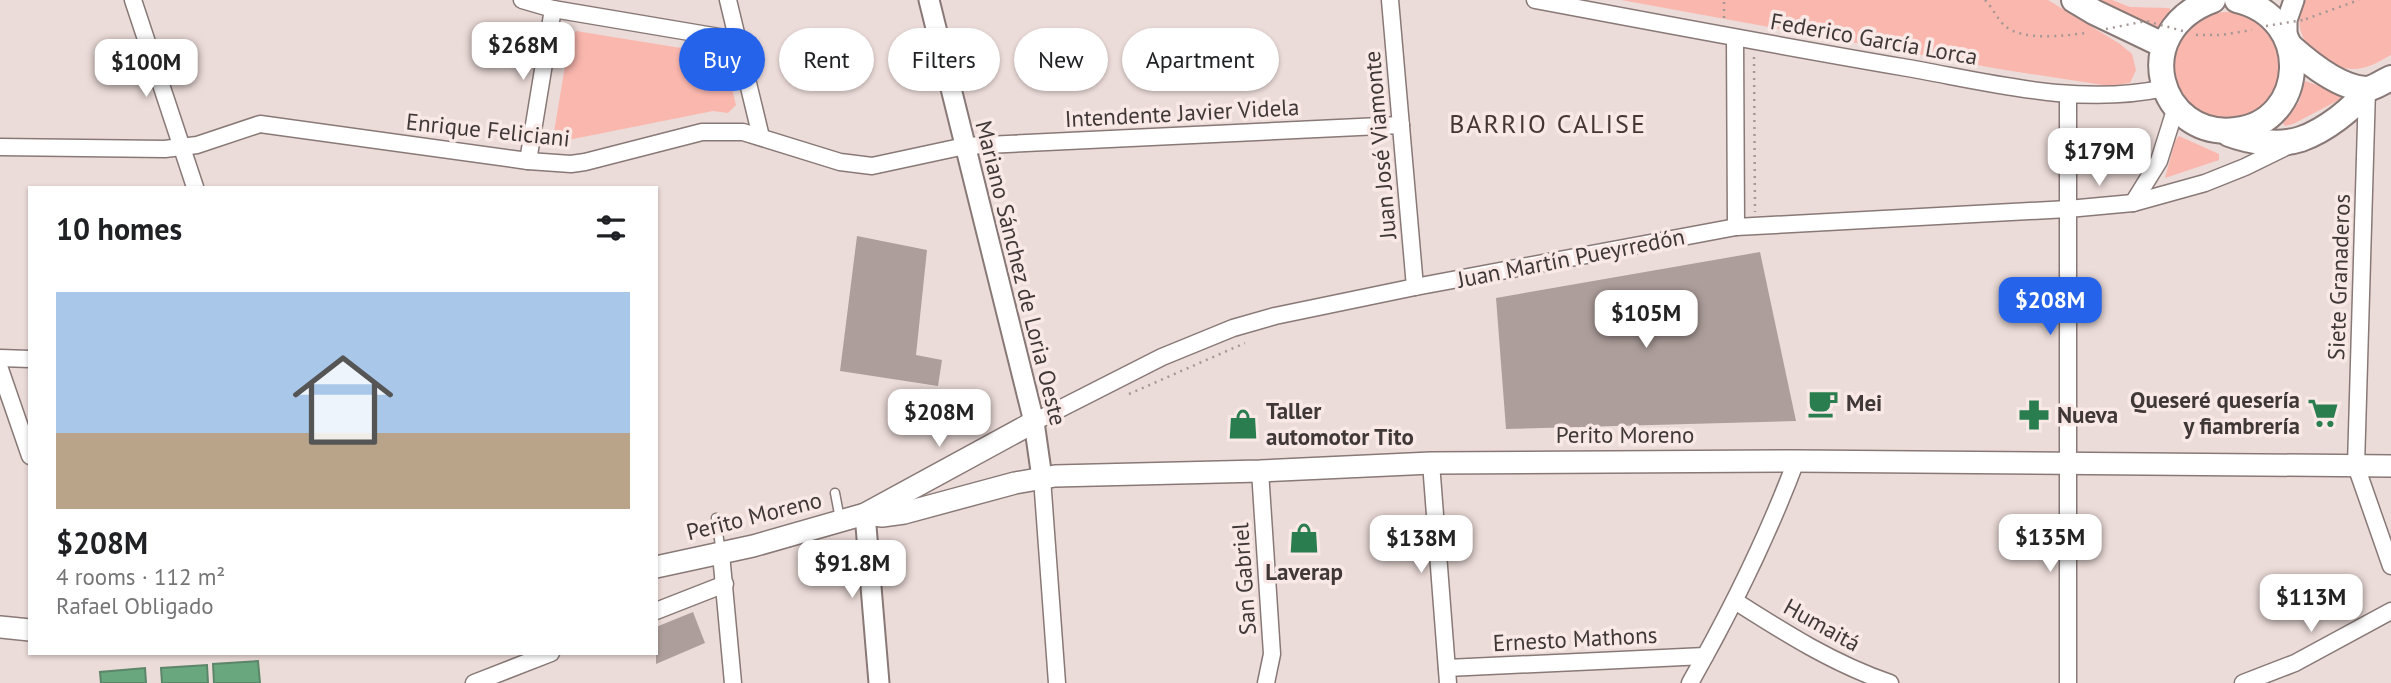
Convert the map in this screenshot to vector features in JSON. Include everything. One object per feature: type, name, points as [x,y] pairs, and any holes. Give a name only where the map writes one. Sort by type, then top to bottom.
[{"type":"main road","points":[[2074,0],[2094,12],[2173,38]]},
{"type":"main road","points":[[2237,0],[2251,3],[2268,13],[2323,73],[2367,89],[2391,78]]},
{"type":"main road","points":[[2194,2],[2178,20],[2160,66],[2170,98],[2189,119],[2203,127],[2250,140],[2268,142],[2301,139]]},
{"type":"main road","points":[[2220,131],[2248,128],[2273,112],[2284,98],[2291,81],[2293,63],[2287,33]]},
{"type":"main road","name":"Juan Martín Pueyrredón","points":[[2301,139],[2351,109],[2367,89]]},
{"type":"main road","name":"Perito Moreno","points":[[658,567],[721,554],[865,514],[1034,422]]},
{"type":"main road","name":"Perito Moreno","points":[[865,514],[882,516],[904,513],[1042,478],[1431,463],[1796,461],[2391,466]]},
{"type":"main road","points":[[0,627],[28,630]]},
{"type":"street","points":[[133,0],[195,186]]},
{"type":"street","points":[[522,0],[553,9],[679,30]]},
{"type":"street","points":[[727,0],[734,28]]},
{"type":"street","name":"Mariano Sánchez de Loria Oeste","points":[[929,0],[1034,422],[1042,478]]},
{"type":"street","name":"Juan José Viamonte","points":[[1390,0],[1415,287]]},
{"type":"street","name":"Federico García Lorca","points":[[1535,0],[2068,96],[2170,98]]},
{"type":"street","points":[[2287,33],[2287,20],[2294,0]]},
{"type":"street","points":[[528,161],[553,9]]},
{"type":"street","points":[[1735,38],[1736,227]]},
{"type":"street","name":"Siete Granaderos","points":[[2356,466],[2367,89]]},
{"type":"street","points":[[750,91],[761,137]]},
{"type":"street","points":[[2068,96],[2068,683]]},
{"type":"street","points":[[2133,203],[2159,161],[2170,98]]},
{"type":"street","name":"Enrique Feliciani","points":[[0,146],[148,150],[211,141],[260,124],[528,161],[572,164],[702,132],[724,131],[761,137],[840,162],[872,166],[965,146]]},
{"type":"street","name":"Intendente Javier Videla","points":[[965,146],[1401,125]]},
{"type":"street","name":"Juan Martín Pueyrredón","points":[[1034,422],[1150,363],[1233,328],[1275,316],[1736,227],[2133,203],[2184,190],[2227,175],[2301,139]]},
{"type":"street","points":[[0,358],[28,359]]},
{"type":"street","points":[[0,369],[28,451]]},
{"type":"street","points":[[1690,683],[1735,601],[1796,461]]},
{"type":"street","points":[[1431,463],[1448,676]]},
{"type":"street","points":[[2356,466],[2391,565]]},
{"type":"street","name":"San Gabriel","points":[[1260,471],[1272,654],[1266,683]]},
{"type":"street","points":[[1042,478],[1057,683]]},
{"type":"street","points":[[865,514],[879,683]]},
{"type":"street","points":[[721,554],[733,683]]},
{"type":"street","points":[[658,610],[725,584]]},
{"type":"street","name":"Humaitá","points":[[1735,601],[1809,647],[1860,672],[1890,683]]},
{"type":"street","points":[[2243,683],[2295,663],[2391,611]]},
{"type":"street","points":[[474,683],[546,655]]},
{"type":"street","name":"Ernesto Mathons","points":[[1448,676],[1705,656]]},
{"type":"lane","points":[[835,493],[840,522]]},
{"type":"lane","points":[[716,518],[721,554]]},
{"type":"path","points":[[1985,0],[2008,29],[2019,33],[2067,35],[2093,31]]},
{"type":"path","points":[[2106,29],[2146,21],[2173,38],[2287,33],[2359,0]]},
{"type":"shaded area","points":[[1621,0],[2048,0],[2120,44],[2132,54],[2136,70],[2130,83],[2109,86],[1999,69]]},
{"type":"shaded area","points":[[2096,0],[2112,0],[2130,7],[2169,8],[2171,11],[2159,27],[2154,40]]},
{"type":"shaded area","points":[[2303,0],[2391,0],[2391,55],[2370,66],[2356,69],[2325,60],[2308,45],[2301,32],[2299,18]]},
{"type":"shaded area","points":[[2227,12],[2247,16],[2265,27],[2276,45],[2280,65],[2276,85],[2265,103],[2247,114],[2227,118],[2207,114],[2189,103],[2178,85],[2174,65],[2178,45],[2189,27],[2207,16]]},
{"type":"shaded area","points":[[576,31],[679,48],[679,91],[733,91],[736,105],[728,113],[713,111],[563,141],[556,140],[554,132],[569,42]]},
{"type":"shaded area","points":[[2305,81],[2340,93],[2341,99],[2285,126],[2284,120],[2299,102]]},
{"type":"shaded area","points":[[2179,136],[2219,154],[2219,160],[2165,178],[2175,141]]},
{"type":"shaded area","points":[[258,661],[260,683],[214,683],[213,664]]},
{"type":"shaded area","points":[[207,665],[208,683],[162,683],[161,668]]},
{"type":"shaded area","points":[[145,668],[146,683],[101,683],[100,672]]},
{"type":"building","points":[[857,236],[927,250],[916,355],[942,360],[938,386],[840,371]]},
{"type":"building","points":[[1760,252],[1796,421],[1506,429],[1496,298]]},
{"type":"building","points":[[693,612],[705,643],[656,664],[658,626]]},
{"type":"place","name":"Mei","points":[[1823,403]]},
{"type":"place","name":"Queseré quesería y fiambrería","points":[[2323,413]]},
{"type":"place","name":"Nueva","points":[[2034,415]]},
{"type":"place","name":"Taller automotor Tito","points":[[1243,424]]},
{"type":"place","name":"Laverap","points":[[1304,538]]},
{"type":"district","name":"BARRIO CALISE","points":[[1548,124]]}]
